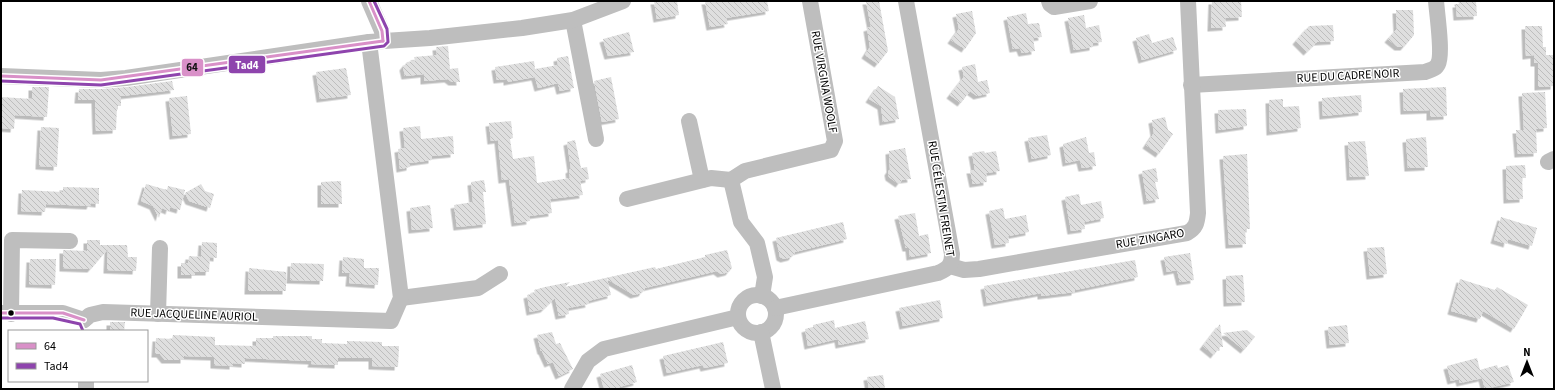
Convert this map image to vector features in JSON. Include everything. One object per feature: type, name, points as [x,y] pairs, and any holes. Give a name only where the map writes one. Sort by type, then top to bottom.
[{"type":"street","points":[[369,1],[382,31],[376,41],[401,298],[478,288],[500,274]]},
{"type":"street","points":[[1,76],[88,80],[114,79],[376,41],[430,38],[522,28],[573,20],[623,1]]},
{"type":"street","name":"RUE VIRGINA WOOLF","points":[[731,180],[744,171],[831,150],[835,141],[810,1]]},
{"type":"street","name":"RUE CÉLESTIN FREINET","points":[[775,308],[938,274],[950,266],[952,254],[906,1]]},
{"type":"street","points":[[1049,1],[1054,7],[1090,1]]},
{"type":"street","name":"RUE ZINGARO","points":[[950,266],[964,270],[979,269],[1188,233],[1193,229],[1197,222],[1198,213],[1188,1]]},
{"type":"street","name":"RUE DU CADRE NOIR","points":[[1191,85],[1425,72],[1433,69],[1438,64],[1440,55],[1436,1]]},
{"type":"street","points":[[573,20],[596,139]]},
{"type":"street","points":[[689,121],[702,180]]},
{"type":"street","points":[[627,200],[711,178],[731,180],[741,222],[757,243],[765,277],[762,296]]},
{"type":"street","points":[[6,314],[12,240],[70,241]]},
{"type":"street","points":[[158,314],[160,248]]},
{"type":"street","points":[[750,296],[762,296],[772,302],[775,308],[776,314],[772,326],[761,332],[754,332],[746,329],[741,324],[738,317],[740,305],[750,296]]},
{"type":"street","name":"RUE JACQUELINE AURIOL","points":[[6,314],[63,313],[86,325],[90,315],[103,312],[391,321],[401,298]]},
{"type":"street","points":[[572,389],[588,361],[604,349],[738,317]]},
{"type":"street","points":[[761,332],[773,389]]},
{"type":"building","points":[[654,1],[677,1],[679,15],[657,19]]},
{"type":"building","points":[[705,1],[767,1],[769,11],[726,18],[728,24],[710,27]]},
{"type":"building","points":[[866,1],[879,1],[888,51],[878,64],[865,55],[870,47],[867,28],[871,27]]},
{"type":"building","points":[[1212,1],[1241,1],[1242,17],[1225,18],[1226,27],[1211,28]]},
{"type":"building","points":[[1458,1],[1476,1],[1477,16],[1457,17],[1456,4],[1459,4]]},
{"type":"building","points":[[1396,10],[1413,10],[1414,35],[1404,47],[1398,47],[1388,39],[1397,29]]},
{"type":"building","points":[[972,11],[976,33],[965,49],[951,40],[959,29],[956,14]]},
{"type":"building","points":[[1026,13],[1028,24],[1039,23],[1042,37],[1033,38],[1035,51],[1022,53],[1020,48],[1013,49],[1007,17]]},
{"type":"building","points":[[1084,15],[1086,28],[1099,25],[1102,42],[1093,43],[1093,47],[1074,50],[1068,18]]},
{"type":"building","points":[[1333,25],[1334,41],[1317,42],[1307,52],[1296,41],[1309,26]]},
{"type":"building","points":[[1525,26],[1542,26],[1543,47],[1546,47],[1546,55],[1554,55],[1554,86],[1538,87],[1538,63],[1534,63],[1534,55],[1526,56]]},
{"type":"building","points":[[629,32],[634,52],[608,56],[603,39]]},
{"type":"building","points":[[1149,34],[1152,43],[1173,37],[1177,50],[1142,60],[1136,38]]},
{"type":"building","points":[[448,46],[450,69],[458,68],[460,82],[452,82],[448,79],[424,81],[424,74],[405,76],[403,67],[407,62],[415,61],[414,57],[437,55],[436,47]]},
{"type":"building","points":[[568,56],[574,88],[560,91],[558,83],[538,88],[535,77],[507,82],[507,79],[497,80],[495,67],[534,61],[535,69],[558,65],[557,58]]},
{"type":"building","points":[[975,64],[978,82],[987,80],[990,93],[977,96],[970,91],[961,103],[950,95],[964,77],[962,67]]},
{"type":"building","points":[[346,68],[351,95],[320,99],[316,72]]},
{"type":"building","points":[[611,77],[619,119],[602,122],[594,81]]},
{"type":"building","points":[[172,81],[174,90],[121,96],[121,106],[117,106],[116,130],[96,131],[95,100],[78,100],[79,89],[127,87]]},
{"type":"building","points":[[878,86],[895,97],[899,119],[883,122],[881,106],[869,99]]},
{"type":"building","points":[[32,87],[49,87],[47,117],[15,115],[14,129],[1,128],[1,97],[32,99]]},
{"type":"building","points":[[1446,87],[1447,116],[1430,117],[1430,110],[1404,111],[1403,89]]},
{"type":"building","points":[[1545,92],[1547,128],[1536,129],[1537,153],[1518,154],[1516,130],[1524,130],[1522,93]]},
{"type":"building","points":[[1361,95],[1362,112],[1323,116],[1322,98]]},
{"type":"building","points":[[187,96],[191,134],[173,136],[169,98]]},
{"type":"building","points":[[1283,99],[1283,107],[1299,106],[1301,128],[1270,132],[1269,100]]},
{"type":"building","points":[[1246,109],[1247,126],[1219,130],[1218,110]]},
{"type":"building","points":[[1165,117],[1168,130],[1173,134],[1159,154],[1146,145],[1154,133],[1152,120]]},
{"type":"building","points":[[511,121],[513,138],[510,139],[513,159],[534,156],[537,183],[570,178],[569,170],[571,169],[567,142],[575,140],[581,168],[587,167],[589,179],[580,181],[583,195],[550,199],[552,213],[529,216],[530,221],[515,223],[509,179],[502,180],[498,140],[491,141],[489,123]]},
{"type":"building","points":[[420,126],[421,139],[453,136],[454,154],[432,156],[432,160],[410,163],[410,167],[400,169],[398,149],[405,148],[403,128]]},
{"type":"building","points":[[41,127],[59,128],[57,167],[39,166]]},
{"type":"building","points":[[1047,135],[1051,155],[1032,159],[1028,138]]},
{"type":"building","points":[[1086,137],[1089,153],[1094,152],[1096,166],[1082,168],[1080,160],[1066,163],[1063,144]]},
{"type":"building","points":[[1426,137],[1428,167],[1408,168],[1406,139]]},
{"type":"building","points":[[1365,141],[1369,176],[1350,177],[1348,142]]},
{"type":"building","points":[[905,148],[911,179],[902,180],[899,184],[889,177],[889,151]]},
{"type":"building","points":[[984,151],[985,153],[996,151],[1000,171],[986,173],[987,182],[973,184],[970,170],[975,170],[972,153]]},
{"type":"building","points":[[1247,154],[1250,229],[1245,229],[1246,244],[1229,245],[1223,156]]},
{"type":"building","points":[[1525,165],[1526,178],[1522,178],[1523,199],[1507,200],[1506,166]]},
{"type":"building","points":[[1156,168],[1158,182],[1155,182],[1159,199],[1147,201],[1142,171]]},
{"type":"building","points":[[484,180],[486,192],[483,192],[486,224],[457,227],[454,205],[473,202],[471,182]]},
{"type":"building","points":[[341,181],[342,204],[321,204],[321,182]]},
{"type":"building","points":[[146,184],[167,190],[168,186],[185,190],[180,210],[170,207],[169,211],[162,208],[159,218],[153,206],[141,201]]},
{"type":"building","points":[[201,184],[205,191],[214,194],[210,208],[189,201],[185,193]]},
{"type":"building","points":[[63,187],[99,188],[99,204],[91,203],[90,206],[46,204],[45,212],[21,211],[22,190],[63,192]]},
{"type":"building","points":[[1079,194],[1081,205],[1101,201],[1104,218],[1084,222],[1085,229],[1071,231],[1065,197]]},
{"type":"building","points":[[430,205],[433,228],[412,230],[410,208]]},
{"type":"building","points":[[1003,208],[1005,219],[1026,215],[1029,232],[1008,236],[1009,243],[995,245],[989,211]]},
{"type":"building","points":[[915,213],[919,236],[928,234],[931,253],[910,257],[909,248],[906,248],[898,216]]},
{"type":"building","points":[[1501,217],[1537,228],[1532,246],[1508,239],[1507,244],[1494,240]]},
{"type":"building","points":[[843,222],[847,239],[795,252],[792,257],[784,259],[780,257],[776,238]]},
{"type":"building","points":[[87,240],[100,240],[100,245],[127,245],[128,257],[137,257],[136,271],[107,270],[108,249],[91,269],[63,268],[63,250],[87,251]]},
{"type":"building","points":[[202,242],[217,243],[217,258],[210,257],[209,272],[195,272],[195,275],[181,275],[181,263],[188,263],[189,256],[201,257]]},
{"type":"building","points":[[1384,247],[1387,274],[1370,276],[1367,248]]},
{"type":"building","points":[[727,250],[732,268],[729,272],[721,274],[717,271],[645,288],[642,293],[634,295],[607,279],[611,295],[588,301],[589,304],[568,308],[569,314],[559,316],[555,298],[544,309],[530,312],[527,295],[535,293],[534,290],[570,282],[565,287],[655,267],[656,269]]},
{"type":"building","points":[[1190,253],[1194,280],[1180,282],[1177,270],[1167,272],[1164,257]]},
{"type":"building","points":[[343,257],[364,259],[364,268],[379,268],[378,285],[349,283],[350,273],[342,273]]},
{"type":"building","points":[[30,259],[56,259],[55,285],[29,284]]},
{"type":"building","points":[[1135,260],[1138,277],[1075,290],[1075,292],[1041,296],[1041,293],[987,303],[984,286]]},
{"type":"building","points":[[291,263],[324,264],[323,281],[290,280]]},
{"type":"building","points":[[249,268],[286,272],[286,291],[248,291]]},
{"type":"building","points":[[1243,275],[1245,302],[1227,303],[1226,276]]},
{"type":"building","points":[[1460,279],[1495,290],[1497,287],[1528,305],[1514,329],[1483,311],[1480,319],[1451,311]]},
{"type":"building","points":[[940,300],[943,318],[903,326],[899,308]]},
{"type":"building","points":[[834,320],[835,328],[865,321],[869,339],[839,345],[838,339],[808,346],[805,329],[813,327],[813,325]]},
{"type":"building","points":[[110,322],[125,322],[124,330],[110,330]]},
{"type":"building","points":[[1220,324],[1223,347],[1220,347],[1214,355],[1203,346]]},
{"type":"building","points":[[1347,325],[1349,343],[1330,345],[1328,327]]},
{"type":"building","points":[[1247,330],[1255,337],[1244,350],[1223,333]]},
{"type":"building","points":[[552,332],[556,344],[560,343],[573,369],[559,376],[553,362],[548,364],[541,351],[537,335]]},
{"type":"building","points":[[173,335],[215,337],[215,345],[256,346],[256,338],[273,338],[273,336],[312,336],[312,339],[322,339],[322,343],[347,344],[347,341],[382,342],[382,346],[399,346],[398,367],[372,366],[372,358],[338,358],[338,365],[311,364],[312,361],[245,358],[245,364],[233,363],[233,366],[214,365],[214,357],[184,356],[184,360],[165,360],[160,354],[155,354],[156,338],[172,339]]},
{"type":"building","points":[[723,342],[728,363],[704,368],[703,365],[667,373],[663,356]]},
{"type":"building","points":[[1477,358],[1482,378],[1460,383],[1459,379],[1451,381],[1447,366]]},
{"type":"building","points":[[632,365],[637,382],[619,387],[620,389],[604,389],[600,374]]},
{"type":"building","points":[[1497,365],[1498,368],[1508,365],[1514,382],[1485,389],[1480,370]]},
{"type":"building","points":[[883,375],[885,389],[869,389],[867,377]]},
{"type":"transit line","name":"64","points":[[369,1],[382,31],[383,41]]},
{"type":"transit line","name":"Tad4","points":[[1,81],[101,85],[384,46],[388,42],[387,29],[374,1]]},
{"type":"transit line","name":"64","points":[[1,76],[101,80],[383,41]]},
{"type":"transit line","name":"64","points":[[1,313],[63,313],[84,320]]},
{"type":"transit line","name":"Tad4","points":[[1,318],[53,318],[80,324],[83,330]]}]
